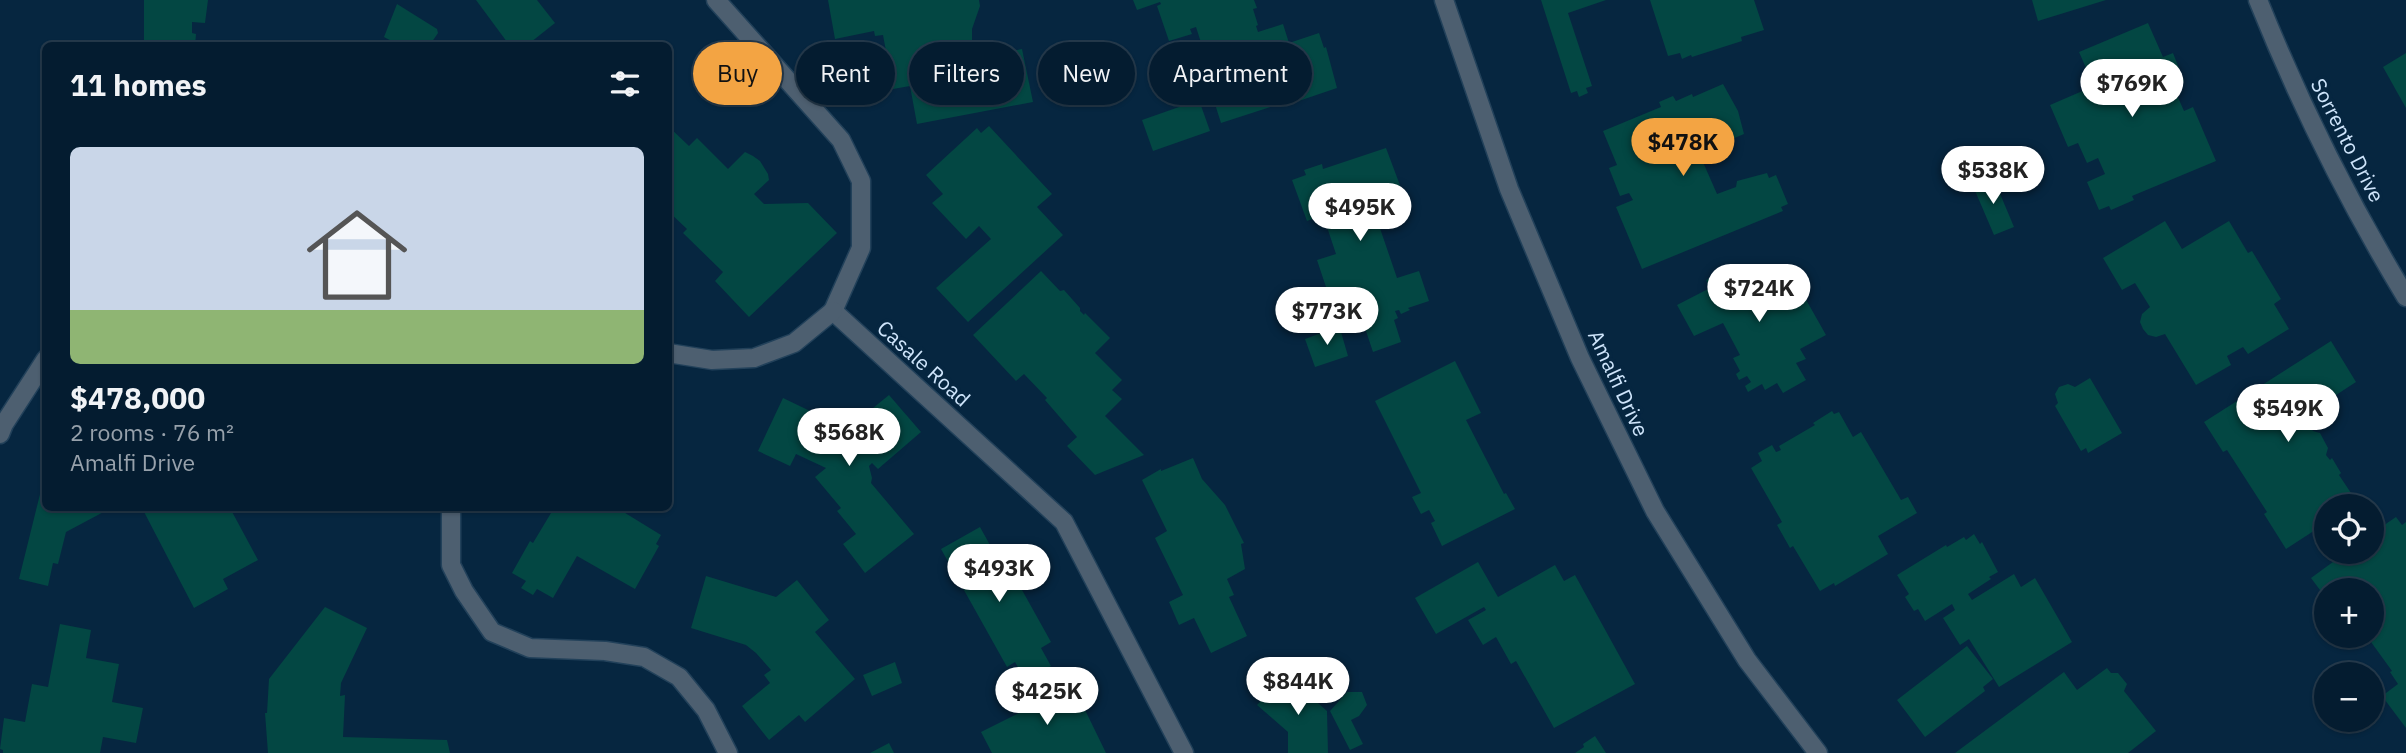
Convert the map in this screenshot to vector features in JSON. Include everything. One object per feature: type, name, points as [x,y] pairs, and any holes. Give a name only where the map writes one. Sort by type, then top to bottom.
[{"type":"street","points":[[672,354],[712,360],[754,358],[794,343],[833,311],[861,248],[861,181],[841,140],[716,0]]},
{"type":"street","name":"Amalfi Drive","points":[[1444,0],[1509,189],[1580,358],[1655,510],[1748,660],[1818,753]]},
{"type":"street","name":"Sorrento Drive","points":[[2258,0],[2284,65],[2379,253],[2406,297]]},
{"type":"street","name":"Casale Road","points":[[833,311],[1064,522],[1184,753]]},
{"type":"street","points":[[0,434],[42,365]]},
{"type":"street","points":[[451,511],[451,565],[464,591],[492,632],[530,648],[605,650],[644,657],[680,677],[706,710],[728,753]]},
{"type":"building","points":[[144,0],[208,0],[205,23],[192,22],[195,42],[144,42]]},
{"type":"building","points":[[476,0],[537,0],[555,23],[531,42],[507,42]]},
{"type":"building","points":[[828,0],[979,0],[980,6],[972,29],[972,42],[909,42],[909,86],[895,89],[895,42],[884,42],[883,35],[875,36],[874,31],[835,39]]},
{"type":"building","points":[[1133,0],[1254,0],[1257,8],[1253,9],[1258,32],[1283,24],[1289,42],[1201,42],[1196,27],[1190,29],[1192,34],[1169,41],[1157,6],[1160,2],[1137,10]]},
{"type":"building","points":[[1541,0],[1606,0],[1568,13],[1592,86],[1586,88],[1588,93],[1579,97],[1577,91],[1571,93]]},
{"type":"building","points":[[1650,0],[1754,0],[1764,30],[1741,37],[1742,41],[1692,57],[1691,55],[1682,59],[1680,53],[1668,56]]},
{"type":"building","points":[[2032,0],[2106,0],[2038,21]]},
{"type":"building","points":[[397,4],[437,29],[438,33],[432,42],[393,42],[384,37]]},
{"type":"building","points":[[2148,23],[2163,57],[2173,53],[2184,81],[2173,86],[2184,111],[2193,107],[2216,161],[2132,196],[2134,200],[2111,210],[2109,206],[2099,210],[2087,182],[2105,174],[2098,158],[2087,163],[2078,143],[2068,147],[2050,105],[2094,86],[2079,52]]},
{"type":"building","points":[[1319,33],[1324,48],[1326,47],[1337,88],[1312,96],[1312,42],[1292,42]]},
{"type":"building","points":[[2406,53],[2406,108],[2383,67]]},
{"type":"building","points":[[1024,59],[1033,102],[1024,104]]},
{"type":"building","points":[[1723,84],[1738,111],[1744,134],[1699,153],[1717,194],[1736,187],[1737,181],[1767,173],[1769,178],[1776,175],[1788,204],[1781,207],[1783,211],[1642,269],[1616,207],[1633,200],[1629,193],[1620,196],[1609,168],[1617,165],[1603,131],[1661,107],[1659,102],[1673,96],[1676,101],[1692,94],[1693,97]]},
{"type":"building","points":[[914,105],[1017,105],[917,124]]},
{"type":"building","points":[[1185,105],[1201,105],[1210,131],[1153,151],[1142,120]]},
{"type":"building","points":[[1215,105],[1277,105],[1221,123]]},
{"type":"building","points":[[989,126],[1052,194],[1037,207],[1063,235],[968,322],[936,288],[991,239],[979,226],[966,239],[932,203],[943,194],[926,175],[977,128],[981,133]]},
{"type":"building","points":[[672,130],[689,146],[697,138],[728,169],[745,152],[753,156],[760,161],[768,174],[769,180],[754,194],[764,204],[808,203],[837,233],[749,317],[715,281],[723,272],[683,233],[687,229],[672,215]]},
{"type":"building","points":[[1386,148],[1401,188],[1370,199],[1397,278],[1419,271],[1429,301],[1408,308],[1410,310],[1401,314],[1399,310],[1395,311],[1398,318],[1394,320],[1401,342],[1373,352],[1365,328],[1360,329],[1348,296],[1331,302],[1317,260],[1336,254],[1323,215],[1307,221],[1292,180],[1306,175],[1304,170],[1322,164],[1323,169]]},
{"type":"building","points":[[1993,177],[2014,227],[1994,235],[1973,186]]},
{"type":"building","points":[[2165,221],[2182,249],[2229,221],[2248,253],[2252,251],[2281,299],[2274,304],[2289,329],[2248,354],[2243,347],[2227,356],[2231,365],[2196,385],[2165,334],[2156,337],[2148,335],[2143,329],[2140,322],[2142,314],[2150,307],[2135,283],[2122,290],[2103,258]]},
{"type":"building","points":[[1782,264],[1789,276],[1794,277],[1799,286],[1798,292],[1800,289],[1826,335],[1800,349],[1806,359],[1796,363],[1806,380],[1783,393],[1777,383],[1765,390],[1762,384],[1748,392],[1745,386],[1751,382],[1747,376],[1739,380],[1736,374],[1740,371],[1733,358],[1740,355],[1723,323],[1694,336],[1677,305],[1710,288],[1706,280],[1726,269],[1731,279],[1755,266],[1761,276]]},
{"type":"building","points":[[1041,271],[1060,291],[1064,290],[1080,311],[1110,338],[1095,353],[1122,380],[1112,390],[1122,399],[1105,416],[1144,455],[1095,475],[1067,446],[1077,437],[1045,400],[1047,398],[1024,374],[1016,381],[973,335]]},
{"type":"building","points":[[1337,327],[1348,356],[1315,367],[1305,339]]},
{"type":"building","points":[[2331,341],[2356,382],[2304,416],[2313,431],[2320,433],[2328,448],[2326,455],[2330,460],[2332,458],[2352,494],[2314,494],[2314,531],[2286,549],[2264,514],[2267,512],[2227,450],[2223,452],[2204,422]]},
{"type":"building","points":[[1455,361],[1481,413],[1466,420],[1504,494],[1506,493],[1515,509],[1442,546],[1431,523],[1435,521],[1429,510],[1421,514],[1412,497],[1421,493],[1375,401]]},
{"type":"building","points":[[2090,378],[2122,433],[2088,453],[2086,448],[2081,451],[2055,406],[2058,403],[2055,394],[2059,387],[2068,384],[2075,387]]},
{"type":"building","points":[[889,395],[921,432],[878,469],[872,463],[869,466],[871,483],[914,534],[865,573],[843,544],[856,534],[837,511],[841,508],[815,477],[826,468],[796,454],[790,466],[758,451],[783,398],[831,421],[833,418],[841,422],[844,428],[849,423],[851,426]]},
{"type":"building","points":[[1832,411],[1834,414],[1839,412],[1853,437],[1861,432],[1901,500],[1908,497],[1917,513],[1878,536],[1888,554],[1835,586],[1834,583],[1820,591],[1777,525],[1782,522],[1751,468],[1762,461],[1758,453],[1772,445],[1776,452],[1781,450],[1779,446],[1815,425],[1813,423]]},
{"type":"building","points":[[1193,458],[1202,479],[1225,505],[1244,543],[1241,544],[1245,569],[1227,579],[1234,595],[1229,597],[1247,636],[1211,653],[1194,618],[1179,625],[1169,602],[1183,595],[1155,538],[1167,531],[1142,480],[1161,469]]},
{"type":"building","points":[[42,486],[42,511],[105,511],[66,532],[58,564],[53,563],[48,586],[19,579]]},
{"type":"building","points":[[144,511],[232,511],[258,560],[223,579],[228,589],[194,608]]},
{"type":"building","points":[[552,511],[622,511],[661,535],[656,544],[659,546],[635,589],[577,556],[553,598],[537,589],[533,595],[521,588],[526,581],[512,573],[530,541],[533,543]]},
{"type":"building","points":[[2396,517],[2402,525],[2406,522],[2406,728],[2384,699],[2384,694],[2398,684],[2375,648],[2384,648],[2384,578],[2314,578],[2314,582],[2311,578],[2330,564],[2384,564],[2384,525]]},
{"type":"building","points":[[980,527],[1011,583],[1017,581],[1051,642],[1041,648],[1051,666],[1026,681],[1015,662],[1007,667],[941,549]]},
{"type":"building","points":[[1974,534],[1980,544],[1982,542],[1998,572],[1968,594],[1972,600],[2014,574],[2021,587],[2035,578],[2072,642],[1999,687],[1969,639],[1960,645],[1943,618],[1955,610],[1952,604],[1925,621],[1918,609],[1914,611],[1905,597],[1909,594],[1897,575],[1946,545],[1947,547],[1964,537],[1966,540]]},
{"type":"building","points":[[1478,562],[1498,597],[1555,565],[1564,581],[1575,575],[1635,684],[1554,728],[1516,661],[1511,664],[1496,637],[1483,645],[1468,620],[1486,610],[1484,607],[1436,634],[1415,598]]},
{"type":"building","points":[[706,576],[776,597],[797,580],[829,620],[815,632],[855,679],[805,722],[799,715],[769,740],[742,706],[770,683],[764,675],[771,670],[746,645],[691,628]]},
{"type":"building","points":[[325,607],[367,628],[341,683],[340,696],[345,695],[343,737],[447,740],[450,753],[268,753],[265,713],[269,679]]},
{"type":"building","points":[[60,624],[91,630],[86,658],[119,664],[112,702],[143,708],[136,743],[103,737],[100,753],[3,753],[0,749],[4,718],[25,722],[32,684],[48,687]]},
{"type":"building","points":[[1967,646],[1993,679],[1983,687],[1985,691],[1925,737],[1897,700]]},
{"type":"building","points":[[895,662],[902,683],[872,696],[863,675]]},
{"type":"building","points":[[2107,668],[2111,673],[2118,673],[2127,684],[2124,691],[2156,731],[2128,753],[1955,753],[2064,672],[2077,690]]},
{"type":"building","points":[[1285,674],[1327,711],[1328,753],[1288,753],[1288,732],[1257,705]]},
{"type":"building","points":[[1071,681],[1106,753],[992,753],[981,732],[1021,712],[1019,707]]},
{"type":"building","points":[[1347,692],[1362,692],[1367,705],[1359,716],[1351,720],[1363,744],[1350,750],[1330,711]]},
{"type":"building","points":[[1595,736],[1606,753],[1575,753],[1584,747],[1583,744]]},
{"type":"building","points":[[889,743],[894,753],[870,753]]}]
